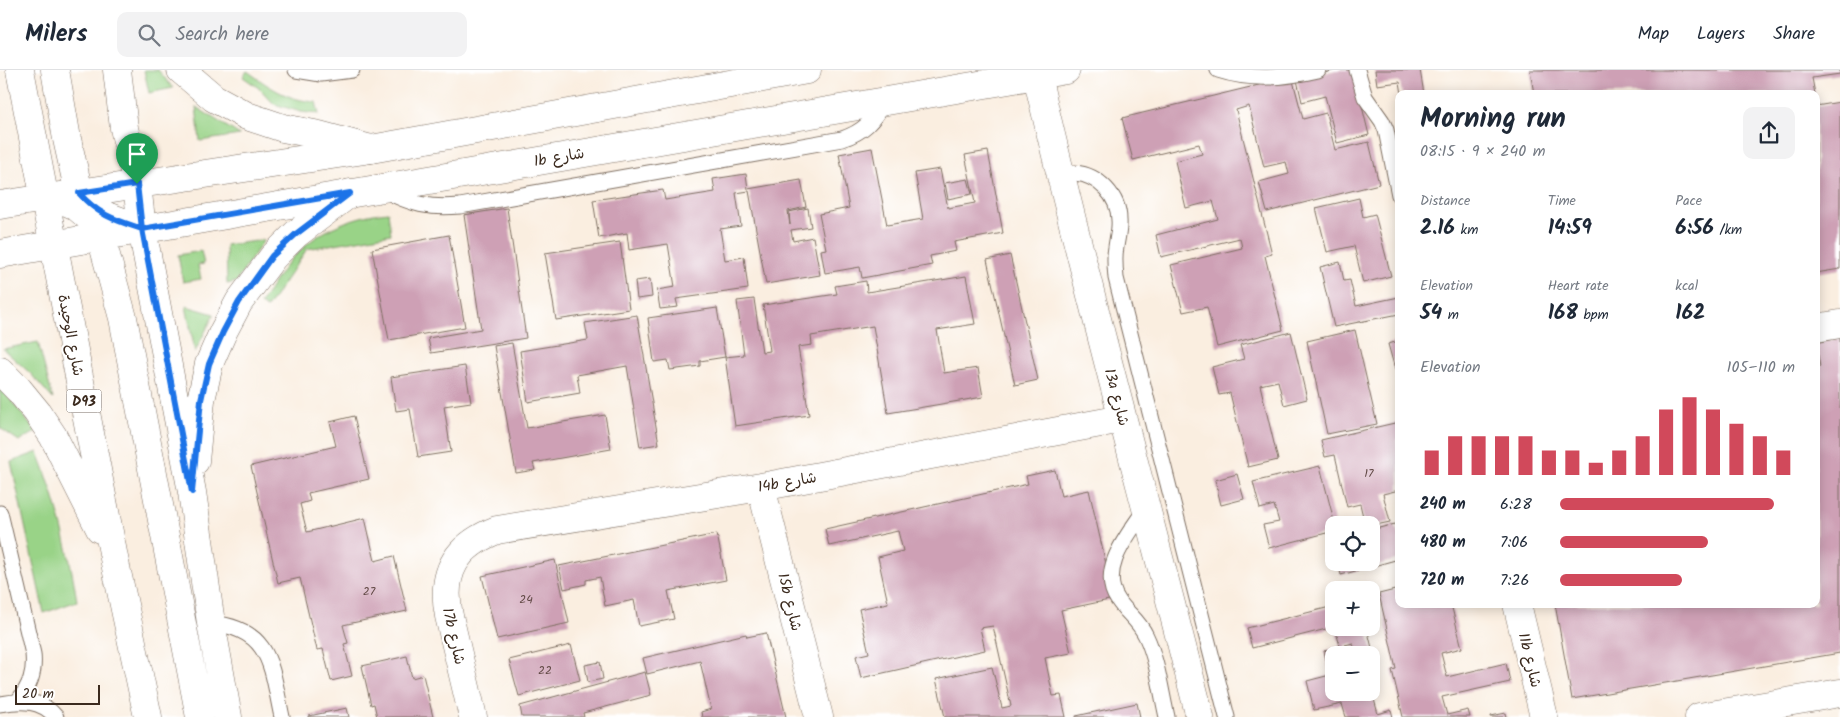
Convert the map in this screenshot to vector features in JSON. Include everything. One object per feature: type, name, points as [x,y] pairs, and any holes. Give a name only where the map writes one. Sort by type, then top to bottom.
[{"type":"street","name":"شارع الوحيدة","points":[[20,70],[35,144],[43,198],[114,558],[148,717]]},
{"type":"street","points":[[55,70],[79,193],[90,206],[106,216],[142,229]]},
{"type":"street","points":[[117,70],[124,128],[137,184],[142,229],[192,492],[211,622],[228,717]]},
{"type":"street","points":[[181,70],[214,98],[247,116],[283,128],[320,135],[371,149]]},
{"type":"street","name":"1b شارع","points":[[0,254],[1066,70]]},
{"type":"street","points":[[0,205],[371,149],[730,77],[790,71]]},
{"type":"street","name":"13a شارع","points":[[1037,76],[1122,419],[1147,506],[1200,717]]},
{"type":"street","points":[[192,492],[201,400],[209,364],[223,332],[239,302],[272,256],[296,234],[350,193]]},
{"type":"street","points":[[43,198],[60,199],[76,206],[90,218],[101,237],[123,318],[200,717]]},
{"type":"street","points":[[1820,327],[1840,324]]},
{"type":"street","points":[[0,371],[37,412],[53,436],[114,558]]},
{"type":"street","name":"14b شارع","points":[[458,556],[469,544],[497,530],[761,487],[1122,419]]},
{"type":"street","name":"15b شارع","points":[[761,487],[819,717]]},
{"type":"street","name":"17b شارع","points":[[458,556],[446,585],[446,600],[473,717]]},
{"type":"street","name":"11b شارع","points":[[1517,608],[1544,717]]},
{"type":"street","points":[[1699,717],[1840,692]]},
{"type":"lane","points":[[296,70],[321,74],[352,70]]},
{"type":"lane","points":[[1218,70],[1245,77],[1271,78],[1318,70]]},
{"type":"lane","points":[[1357,70],[1365,96],[1386,130],[1395,175]]},
{"type":"lane","points":[[1060,174],[1076,173],[1090,176],[1101,183],[1111,194],[1117,207],[1120,220],[1115,249],[1116,278],[1227,717]]},
{"type":"lane","points":[[1147,506],[1116,557],[1111,579],[1113,591],[1118,601],[1135,618],[1147,638],[1167,717]]},
{"type":"lane","points":[[0,513],[33,654],[34,667],[32,679],[18,701]]},
{"type":"lane","points":[[211,622],[226,624],[242,630],[256,640],[267,654],[282,717]]},
{"type":"lane","points":[[0,704],[18,701],[32,702],[45,708],[56,717]]},
{"type":"green space","points":[[144,70],[158,70],[173,88],[149,93]]},
{"type":"green space","points":[[247,71],[287,96],[316,102],[319,114],[301,112],[274,104],[260,89],[243,77]]},
{"type":"green space","points":[[196,107],[240,135],[200,141]]},
{"type":"green space","points":[[388,212],[391,234],[307,249],[267,308],[260,304],[282,271],[306,244],[328,230],[351,220]]},
{"type":"green space","points":[[264,240],[236,282],[227,284],[226,245]]},
{"type":"green space","points":[[201,251],[204,264],[198,265],[201,279],[183,282],[178,255]]},
{"type":"green space","points":[[186,306],[214,314],[195,352]]},
{"type":"green space","points":[[38,342],[53,399],[30,373],[3,349]]},
{"type":"green space","points":[[0,387],[36,432],[19,441],[0,428]]},
{"type":"green space","points":[[38,452],[62,525],[77,601],[44,613],[11,462]]},
{"type":"building","points":[[1336,70],[1353,70],[1369,135],[1337,143],[1325,96],[1302,102],[1297,80]]},
{"type":"building","points":[[1375,70],[1420,70],[1423,90],[1401,90],[1400,82],[1377,85]]},
{"type":"building","points":[[1530,70],[1840,70],[1840,74],[1812,78],[1814,90],[1533,90]]},
{"type":"building","points":[[1292,77],[1303,119],[1326,113],[1335,150],[1369,142],[1379,184],[1267,212],[1259,182],[1289,174],[1286,162],[1264,167],[1249,106],[1236,110],[1272,254],[1265,256],[1283,330],[1217,347],[1207,307],[1183,312],[1171,265],[1242,248],[1240,238],[1161,257],[1156,235],[1218,219],[1213,201],[1186,208],[1175,161],[1202,154],[1199,144],[1133,160],[1122,118]]},
{"type":"building","points":[[1840,102],[1840,269],[1820,272],[1820,105]]},
{"type":"building","points":[[872,148],[887,225],[923,219],[915,173],[940,169],[948,208],[975,203],[965,155],[988,151],[1003,233],[954,242],[956,251],[930,256],[932,265],[862,278],[860,267],[825,273],[821,250],[826,249],[819,214],[849,208],[839,154]]},
{"type":"building","points":[[746,174],[748,189],[801,180],[806,207],[788,211],[790,225],[789,212],[808,208],[811,227],[791,230],[793,241],[813,237],[820,275],[766,284],[749,191],[736,193],[741,226],[720,229],[725,260],[744,257],[748,289],[676,299],[678,307],[660,309],[657,290],[675,287],[668,244],[629,250],[627,233],[599,238],[593,200],[663,190],[665,200],[715,192],[713,179]]},
{"type":"building","points":[[968,179],[972,194],[948,199],[945,183]]},
{"type":"building","points":[[1359,198],[1363,217],[1375,214],[1391,276],[1363,283],[1354,246],[1327,252],[1316,208]]},
{"type":"building","points":[[507,208],[526,338],[431,353],[428,338],[481,329],[464,215]]},
{"type":"building","points":[[449,235],[465,327],[389,340],[372,249]]},
{"type":"building","points":[[620,242],[629,309],[556,320],[545,253]]},
{"type":"building","points":[[1010,255],[1038,380],[1015,385],[987,260]]},
{"type":"building","points":[[1340,262],[1344,281],[1350,280],[1356,306],[1395,298],[1395,315],[1334,327],[1320,267]]},
{"type":"building","points":[[966,276],[975,324],[937,330],[944,373],[978,368],[983,397],[888,413],[873,326],[811,336],[812,345],[798,347],[809,415],[735,426],[725,357],[744,355],[737,301],[754,299],[762,352],[770,351],[763,305],[837,294],[835,286],[866,281],[867,292]]},
{"type":"building","points":[[650,279],[652,297],[637,299],[635,281]]},
{"type":"building","points":[[717,308],[725,357],[700,361],[700,366],[670,370],[668,360],[654,362],[648,318]]},
{"type":"building","points":[[637,315],[659,444],[640,447],[627,366],[577,375],[580,393],[528,402],[520,351],[588,340],[585,323]]},
{"type":"building","points":[[1355,330],[1377,424],[1327,434],[1307,341]]},
{"type":"building","points":[[1291,332],[1307,399],[1284,405],[1278,381],[1260,385],[1278,460],[1248,467],[1230,393],[1219,395],[1212,367],[1244,359],[1240,345]]},
{"type":"building","points":[[1840,338],[1840,653],[1572,699],[1556,608],[1820,608],[1820,342]]},
{"type":"building","points":[[1395,342],[1395,369],[1388,344]]},
{"type":"building","points":[[512,343],[527,428],[605,415],[611,449],[533,463],[535,470],[516,473],[494,346]]},
{"type":"building","points":[[465,366],[471,402],[444,406],[451,452],[418,457],[410,409],[396,411],[391,377]]},
{"type":"building","points":[[354,416],[369,479],[308,493],[310,501],[300,504],[307,532],[365,518],[375,561],[394,556],[407,611],[343,625],[348,643],[344,644],[352,676],[331,681],[323,649],[317,650],[300,578],[278,583],[251,466],[336,446],[330,422]]},
{"type":"building","points":[[1395,423],[1395,491],[1383,494],[1390,522],[1380,524],[1380,516],[1363,516],[1360,504],[1347,507],[1335,455],[1325,457],[1321,440]]},
{"type":"building","points":[[1320,466],[1333,516],[1325,516],[1325,533],[1269,548],[1263,525],[1279,522],[1274,505],[1260,509],[1253,482]]},
{"type":"building","points":[[1055,470],[1061,496],[1089,490],[1114,599],[1061,610],[1071,653],[1045,658],[1053,696],[1061,695],[1066,717],[945,717],[936,679],[992,667],[1002,708],[1011,706],[993,626],[980,628],[985,650],[861,678],[856,656],[869,653],[859,609],[888,603],[878,557],[903,551],[898,531],[829,546],[825,529],[1028,484],[1026,476]]},
{"type":"building","points":[[1237,474],[1244,499],[1221,505],[1215,480]]},
{"type":"building","points":[[1395,524],[1395,560],[1380,564],[1380,528]]},
{"type":"building","points":[[717,534],[726,580],[668,591],[674,619],[639,626],[634,600],[605,606],[600,577],[586,580],[586,584],[564,589],[559,566]]},
{"type":"building","points":[[555,560],[569,623],[497,639],[482,576]]},
{"type":"building","points":[[1340,571],[1356,571],[1341,575]]},
{"type":"building","points":[[1395,590],[1395,608],[1452,608],[1462,648],[1441,653],[1447,677],[1506,663],[1510,682],[1442,697],[1447,715],[1468,710],[1470,717],[1403,717],[1392,670],[1396,669],[1380,598],[1380,594]]},
{"type":"building","points":[[1325,608],[1325,629],[1252,648],[1247,628]]},
{"type":"building","points":[[766,633],[786,717],[702,717],[701,712],[711,709],[700,661],[647,674],[643,658],[746,634],[747,637]]},
{"type":"building","points":[[1337,636],[1369,636],[1372,646],[1354,646],[1353,643],[1340,646]]},
{"type":"building","points":[[571,645],[580,680],[519,696],[509,660]]},
{"type":"building","points":[[407,656],[412,678],[423,675],[433,717],[377,717],[374,704],[371,705],[362,666]]},
{"type":"building","points":[[600,662],[603,679],[588,682],[585,665]]},
{"type":"building","points":[[645,672],[651,695],[583,713],[584,717],[522,717],[520,706]]},
{"type":"building","points":[[1325,676],[1325,701],[1374,701],[1378,714],[1391,710],[1393,717],[1346,717],[1342,704],[1314,710],[1307,681]]},
{"type":"building","points":[[1137,703],[1140,717],[1076,717],[1076,716]]},
{"type":"building","points":[[347,708],[349,717],[309,717],[309,716]]},
{"type":"building","points":[[1506,713],[1507,717],[1491,717],[1491,716]]},
{"type":"route","points":[[137,184],[79,193],[90,206],[106,216],[142,229],[192,492],[201,400],[209,364],[223,332],[239,302],[272,256],[296,234],[350,193],[142,229],[137,184]]}]
